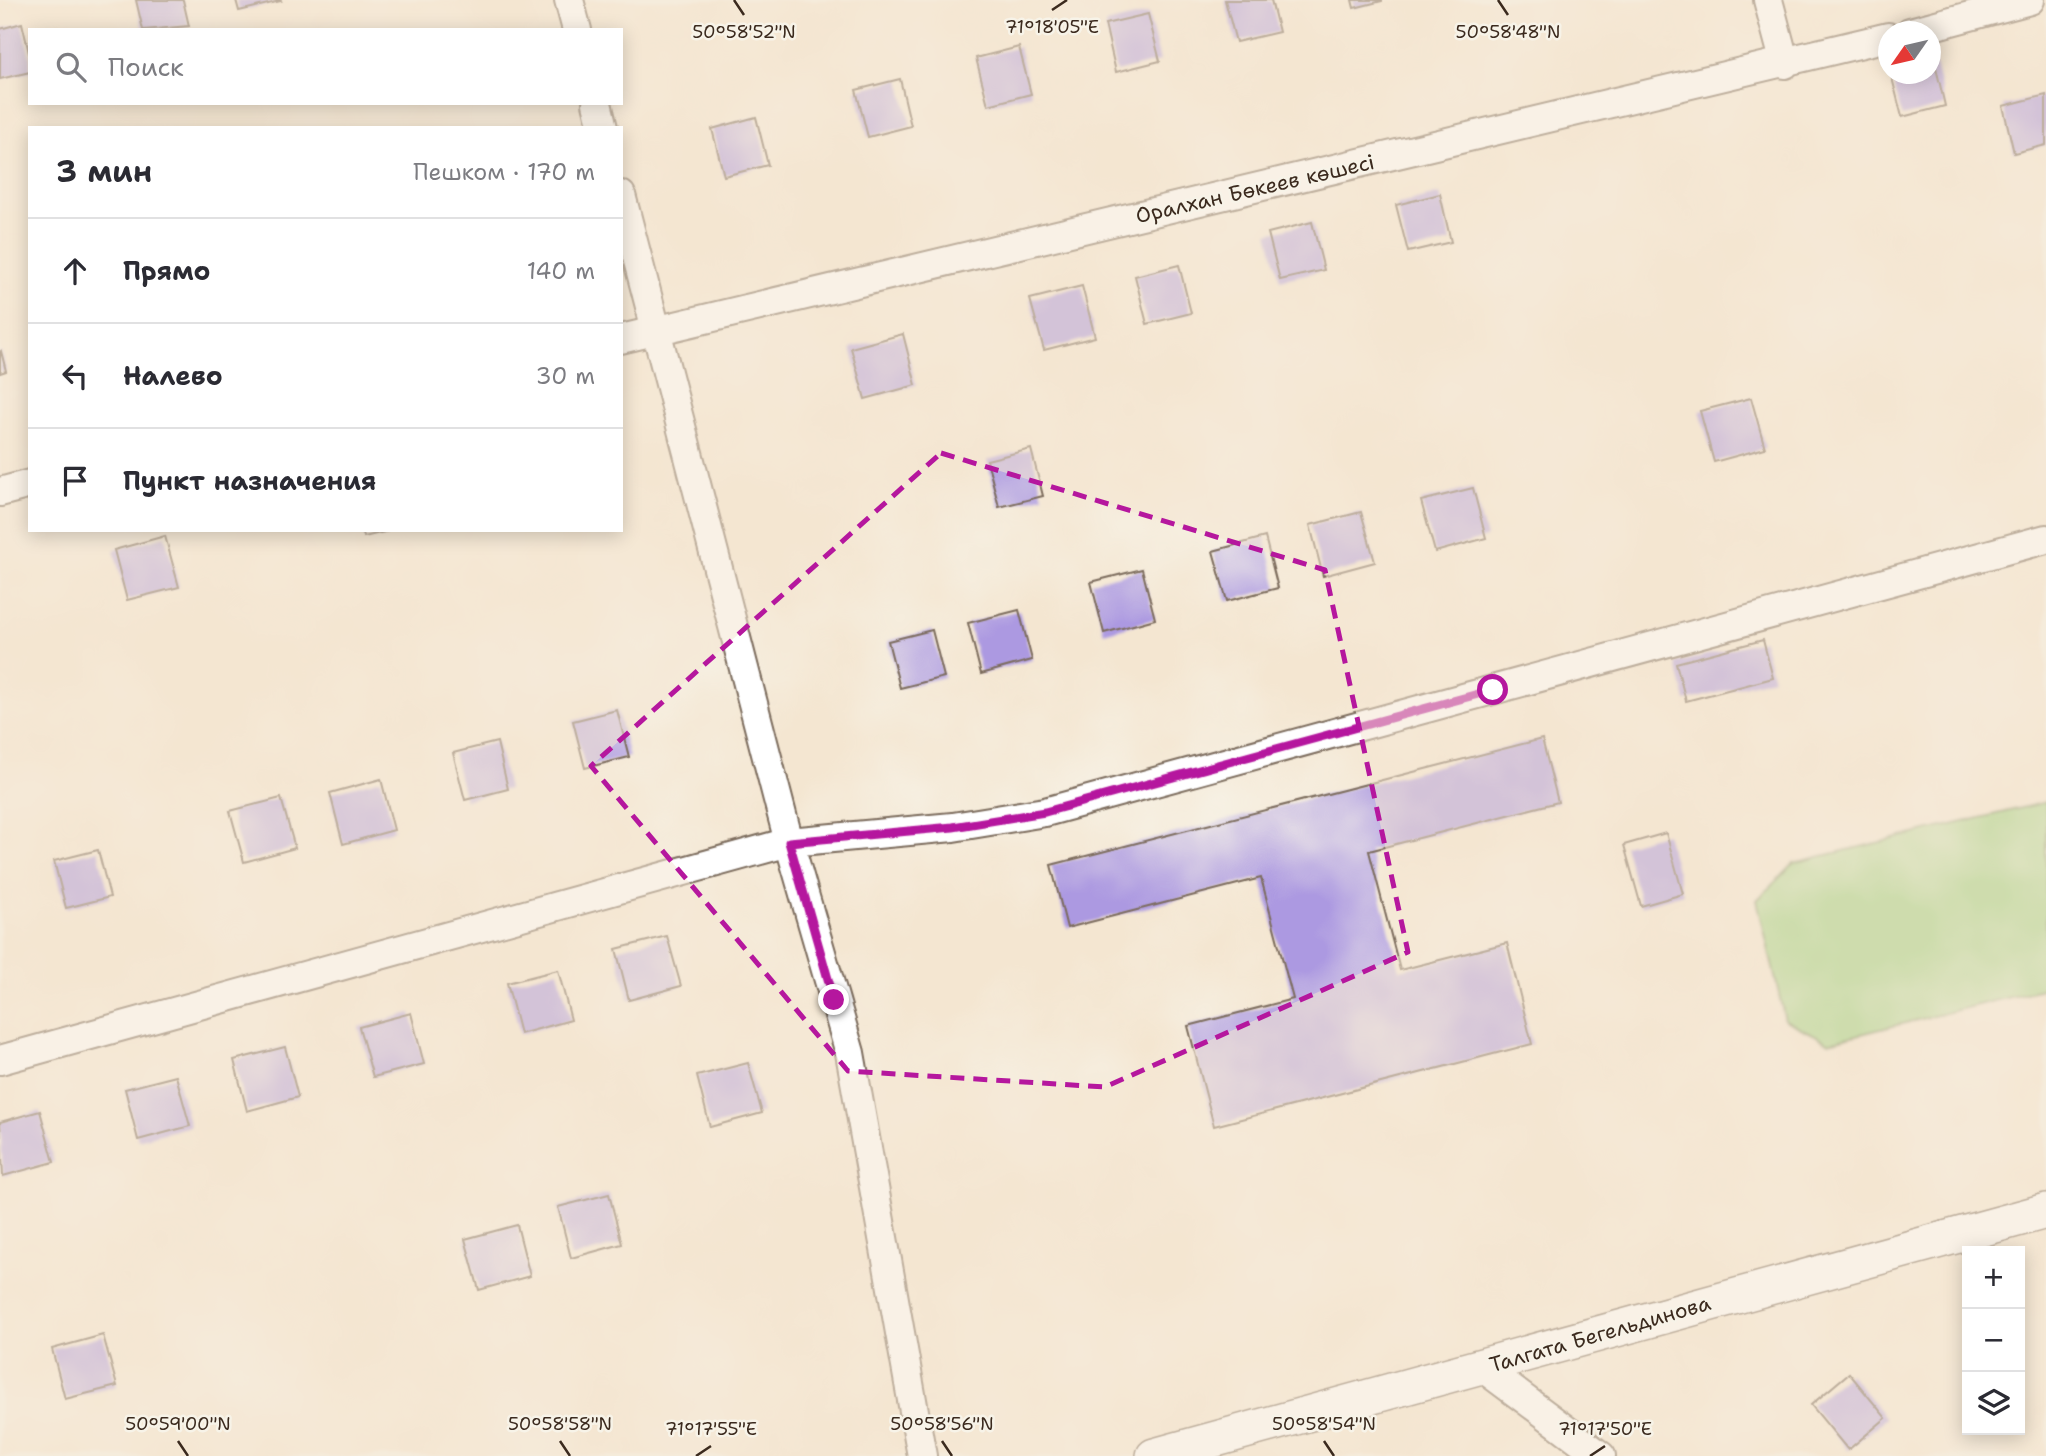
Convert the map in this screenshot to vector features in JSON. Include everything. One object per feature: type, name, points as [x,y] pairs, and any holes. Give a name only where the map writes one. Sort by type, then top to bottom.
[{"type":"street","points":[[569,0],[576,28]]},
{"type":"street","points":[[1768,0],[1785,64]]},
{"type":"street","points":[[1941,24],[2030,0]]},
{"type":"street","name":"Оралхан Бөкеев көшесі","points":[[623,339],[1785,64],[1878,40]]},
{"type":"street","points":[[597,105],[603,126]]},
{"type":"street","points":[[623,203],[789,842],[849,1053],[922,1456]]},
{"type":"street","points":[[0,492],[28,485]]},
{"type":"street","points":[[0,1060],[789,842],[953,827],[1045,812],[2046,539]]},
{"type":"street","name":"Талгата Бегельдинова","points":[[1154,1456],[2046,1211]]},
{"type":"street","points":[[1483,1367],[1601,1456]]},
{"type":"highlighted area","points":[[941,453],[1325,570],[1408,952],[1105,1087],[848,1071],[591,766]]},
{"type":"green space","points":[[2046,802],[2046,988],[1829,1042],[1785,1020],[1757,900],[1794,863]]},
{"type":"building","points":[[136,0],[183,0],[189,26],[143,28]]},
{"type":"building","points":[[236,0],[280,0],[281,1],[239,11]]},
{"type":"building","points":[[1225,0],[1271,0],[1279,32],[1236,42]]},
{"type":"building","points":[[1352,0],[1382,0],[1382,1],[1354,8]]},
{"type":"building","points":[[1148,14],[1160,61],[1116,72],[1105,24]]},
{"type":"building","points":[[22,23],[28,48],[28,72],[0,79],[0,29]]},
{"type":"building","points":[[1019,47],[1031,94],[988,105],[976,58]]},
{"type":"building","points":[[900,79],[911,126],[868,137],[856,90]]},
{"type":"building","points":[[1894,84],[1940,84],[1945,106],[1902,117]]},
{"type":"building","points":[[2046,95],[2046,145],[2014,153],[2003,106]]},
{"type":"building","points":[[756,117],[768,165],[724,176],[712,129]]},
{"type":"building","points":[[1440,194],[1451,242],[1408,252],[1396,205]]},
{"type":"building","points":[[1312,222],[1324,270],[1280,280],[1268,233]]},
{"type":"building","points":[[1179,265],[1191,313],[1147,324],[1135,276]]},
{"type":"building","points":[[1082,286],[1095,337],[1044,350],[1030,299]]},
{"type":"building","points":[[903,334],[916,385],[865,399],[851,348]]},
{"type":"building","points":[[0,352],[6,371],[0,373]]},
{"type":"building","points":[[1751,398],[1765,448],[1714,462],[1700,411]]},
{"type":"building","points":[[1031,449],[1043,496],[999,507],[987,460]]},
{"type":"building","points":[[1473,488],[1486,538],[1435,552],[1421,501]]},
{"type":"building","points":[[1361,512],[1375,562],[1323,576],[1310,525]]},
{"type":"building","points":[[363,532],[385,532],[364,537]]},
{"type":"building","points":[[165,536],[179,587],[127,600],[114,550]]},
{"type":"building","points":[[1265,537],[1278,588],[1227,601],[1213,551]]},
{"type":"building","points":[[1142,569],[1155,619],[1104,633],[1091,582]]},
{"type":"building","points":[[1019,610],[1032,660],[981,674],[968,623]]},
{"type":"building","points":[[932,630],[944,677],[900,688],[888,641]]},
{"type":"building","points":[[1763,640],[1773,678],[1686,701],[1676,663]]},
{"type":"building","points":[[617,710],[629,757],[585,768],[573,721]]},
{"type":"building","points":[[1542,739],[1558,802],[1369,851],[1400,970],[1507,943],[1532,1044],[1214,1126],[1188,1026],[1293,999],[1261,878],[1067,928],[1051,865]]},
{"type":"building","points":[[497,742],[508,789],[465,800],[453,753]]},
{"type":"building","points":[[381,779],[394,830],[343,844],[330,793]]},
{"type":"building","points":[[281,798],[295,848],[244,862],[230,811]]},
{"type":"building","points":[[1666,833],[1683,894],[1641,906],[1624,845]]},
{"type":"building","points":[[98,850],[110,897],[66,908],[54,861]]},
{"type":"building","points":[[667,936],[681,986],[629,1000],[616,949]]},
{"type":"building","points":[[558,970],[571,1020],[520,1034],[507,983]]},
{"type":"building","points":[[411,1013],[424,1064],[373,1077],[359,1027]]},
{"type":"building","points":[[285,1047],[298,1097],[247,1111],[234,1060]]},
{"type":"building","points":[[748,1063],[762,1113],[710,1127],[697,1076]]},
{"type":"building","points":[[176,1076],[190,1126],[138,1140],[125,1089]]},
{"type":"building","points":[[40,1111],[54,1162],[3,1176],[0,1122]]},
{"type":"building","points":[[609,1194],[622,1244],[571,1258],[558,1207]]},
{"type":"building","points":[[517,1225],[530,1276],[479,1290],[465,1239]]},
{"type":"building","points":[[103,1335],[117,1386],[65,1399],[52,1349]]},
{"type":"building","points":[[1849,1373],[1886,1418],[1848,1450],[1811,1405]]},
{"type":"route","points":[[834,1000],[789,842],[953,827],[1045,812],[1493,690]]}]
